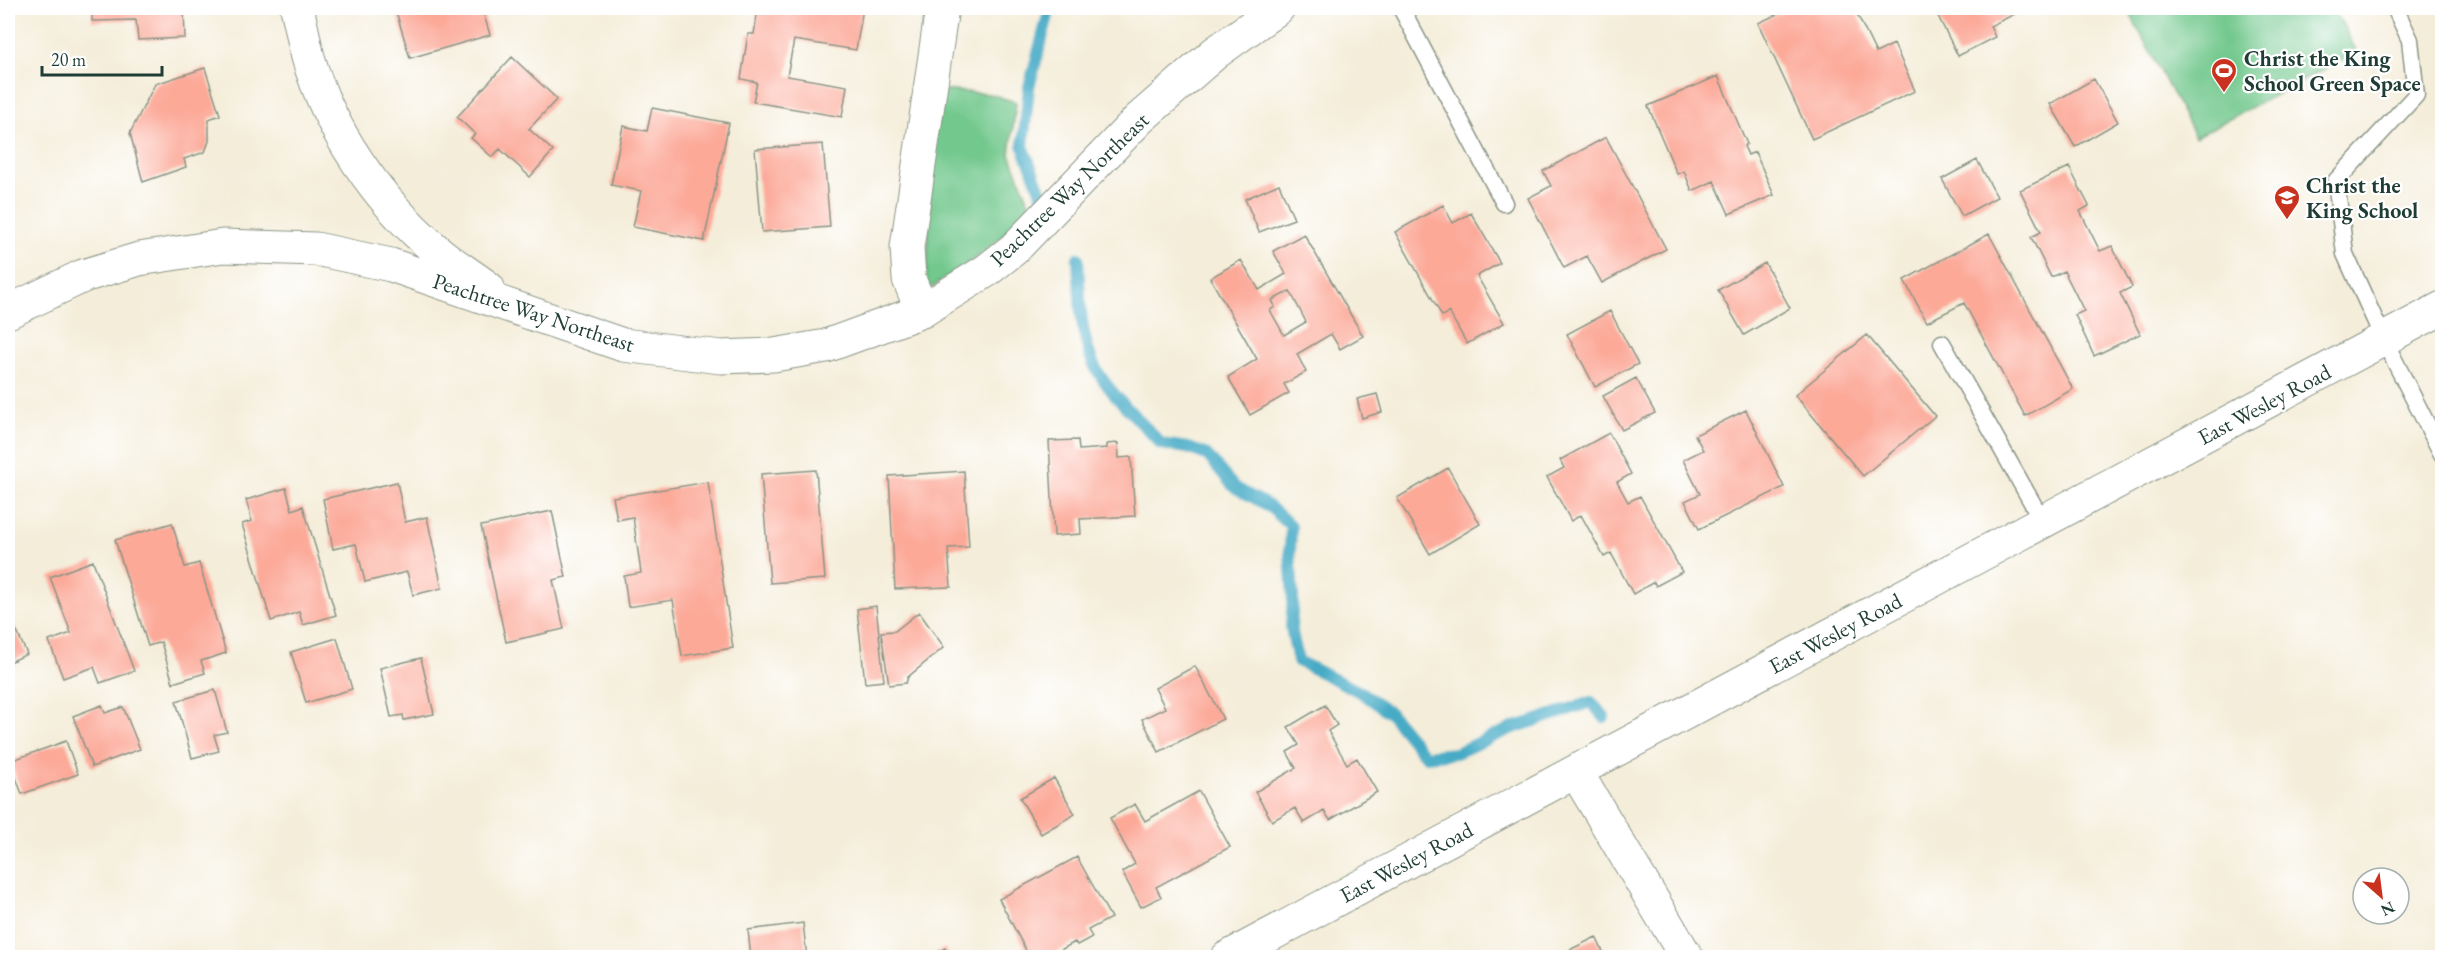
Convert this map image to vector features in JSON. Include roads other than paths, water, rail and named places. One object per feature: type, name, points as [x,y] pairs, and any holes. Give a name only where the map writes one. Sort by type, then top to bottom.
[{"type":"street","points":[[297,8],[308,58],[328,109],[358,163],[396,210],[436,250],[494,292],[507,307]]},
{"type":"street","points":[[922,311],[909,279],[907,247],[942,8]]},
{"type":"street","name":"Peachtree Way Northeast","points":[[8,312],[83,276],[139,259],[223,246],[316,249],[379,262],[623,345],[721,357],[774,355],[826,346],[922,311],[971,281],[1014,249],[1139,119],[1215,52],[1278,8]]},
{"type":"street","name":"East Wesley Road","points":[[1227,957],[2442,308]]},
{"type":"street","points":[[1576,772],[1687,957]]},
{"type":"lane","points":[[1401,8],[1503,203]]},
{"type":"lane","points":[[2395,8],[2410,40],[2416,95],[2336,181],[2345,254],[2384,340],[2442,454]]},
{"type":"lane","points":[[1942,343],[2043,522]]},
{"type":"waterway","points":[[1043,198],[1023,146],[1029,87],[1050,8]]},
{"type":"waterway","points":[[1078,258],[1085,338],[1093,363],[1107,385],[1161,444],[1188,448],[1207,455],[1234,487],[1269,506],[1291,526],[1293,597],[1291,627],[1298,661],[1362,693],[1390,713],[1425,756],[1456,753],[1510,729],[1591,702],[1604,717]]},
{"type":"place","name":"Christ the King School Green Space","points":[[2224,94]]},
{"type":"place","name":"Christ the King School","points":[[2287,221]]}]
